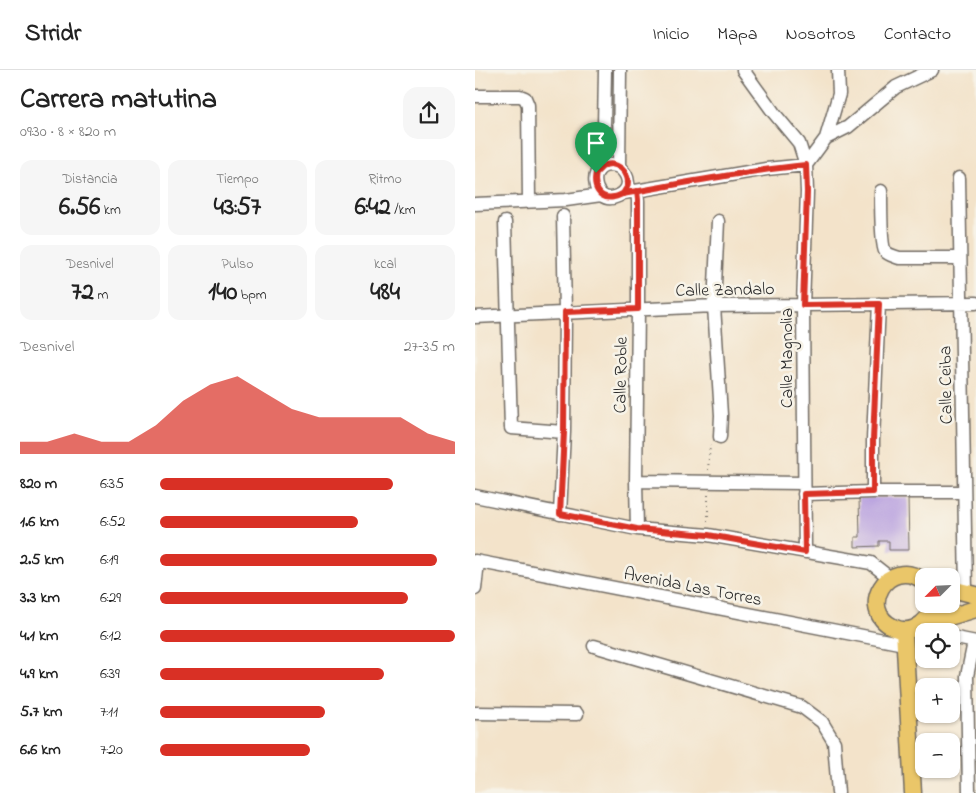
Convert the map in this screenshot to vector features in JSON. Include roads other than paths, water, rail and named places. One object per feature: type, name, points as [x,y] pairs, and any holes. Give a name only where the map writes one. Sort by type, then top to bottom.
[{"type":"main road","points":[[913,793],[915,631],[897,629],[885,622],[877,609],[877,595],[884,582],[890,578],[904,574],[915,576]]},
{"type":"main road","points":[[933,623],[949,616],[976,610]]},
{"type":"main road","points":[[922,623],[930,613]]},
{"type":"street","points":[[602,167],[605,70]]},
{"type":"street","points":[[619,166],[621,70]]},
{"type":"street","name":"Calle Magnolia","points":[[743,70],[774,113],[799,143],[806,165],[807,192],[803,305],[805,552]]},
{"type":"street","points":[[623,194],[627,187],[628,179],[625,172],[619,166],[613,164],[602,167],[596,173],[594,181],[601,195],[608,198],[637,191],[767,169],[806,165],[826,138],[839,94],[838,70]]},
{"type":"street","points":[[826,138],[848,127],[896,87],[933,70]]},
{"type":"street","points":[[475,96],[520,96],[525,98],[528,105],[529,201]]},
{"type":"street","name":"Calle Ceiba","points":[[959,178],[964,592]]},
{"type":"street","name":"Calle Roble","points":[[637,191],[637,529]]},
{"type":"street","points":[[881,191],[883,241],[885,250],[891,256],[899,258],[960,258]]},
{"type":"street","points":[[475,204],[566,200],[601,195]]},
{"type":"street","points":[[560,514],[564,432],[565,312],[563,216]]},
{"type":"street","points":[[719,221],[714,306],[721,415],[720,437]]},
{"type":"street","points":[[505,222],[511,428],[564,432]]},
{"type":"street","name":"Calle Zandalo","points":[[475,317],[714,306],[976,303]]},
{"type":"street","points":[[873,492],[873,440],[879,304]]},
{"type":"street","points":[[636,481],[708,482],[873,492],[964,492]]},
{"type":"street","points":[[475,496],[637,529],[708,535],[871,563],[890,578]]},
{"type":"street","points":[[475,589],[477,562]]},
{"type":"street","name":"Avenida Las Torres","points":[[477,562],[915,631]]},
{"type":"street","points":[[960,639],[975,642],[967,676],[969,793]]},
{"type":"street","points":[[594,646],[802,707],[822,722],[834,742],[838,793]]},
{"type":"street","points":[[475,713],[577,714]]}]
